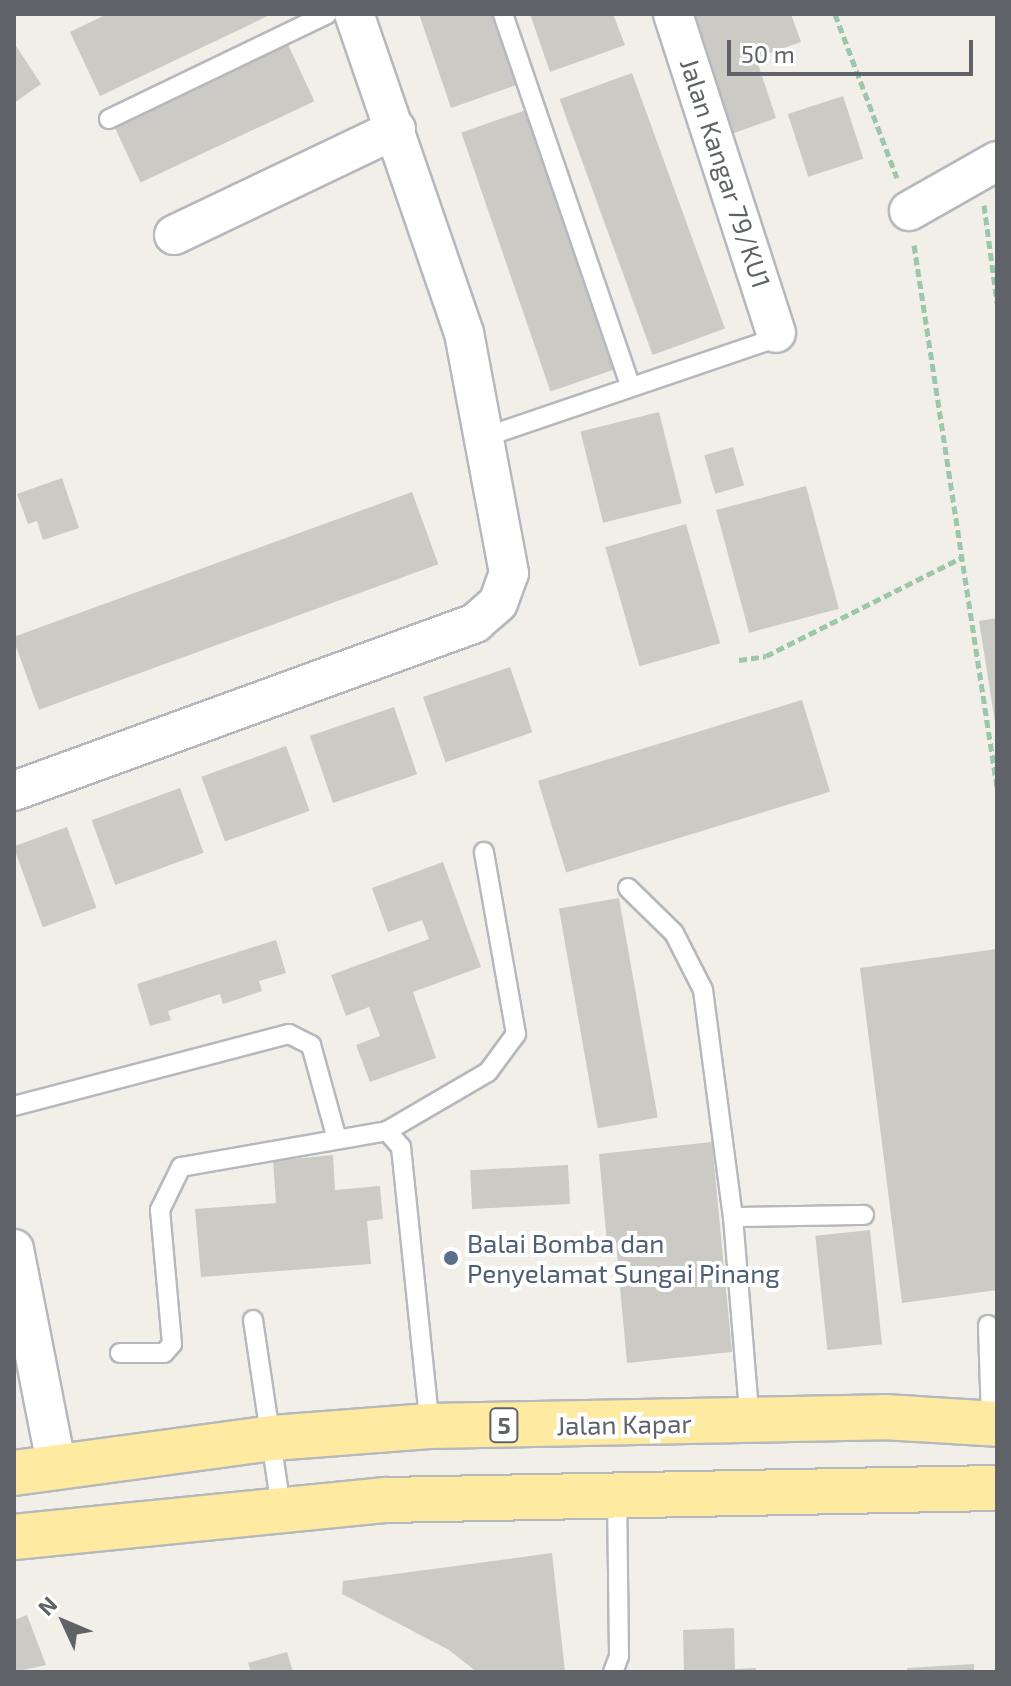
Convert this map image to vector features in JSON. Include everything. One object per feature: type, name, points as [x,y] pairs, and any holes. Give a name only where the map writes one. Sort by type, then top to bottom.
[{"type":"highway","name":"Jalan Kapar","points":[[35,1469],[273,1438],[430,1426],[884,1417],[994,1423]]},
{"type":"highway","points":[[14,1537],[281,1508],[617,1492],[997,1488]]},
{"type":"street","points":[[14,791],[475,623],[498,603],[509,573],[488,436],[464,333],[354,14]]},
{"type":"street","name":"Jalan Kangar 79/KU1","points":[[673,14],[776,333]]},
{"type":"street","points":[[174,235],[396,129]]},
{"type":"street","points":[[909,211],[989,168]]},
{"type":"street","points":[[14,1249],[35,1469]]},
{"type":"lane","points":[[109,119],[327,14]]},
{"type":"lane","points":[[503,14],[631,387]]},
{"type":"lane","points":[[488,436],[776,333]]},
{"type":"lane","points":[[120,1353],[164,1353],[172,1344],[160,1210],[181,1167],[336,1136],[387,1131],[488,1072],[516,1034],[484,852]]},
{"type":"lane","points":[[628,888],[674,933],[703,990],[733,1217],[750,1422]]},
{"type":"lane","points":[[14,1106],[289,1034],[311,1045],[336,1136]]},
{"type":"lane","points":[[387,1131],[401,1147],[430,1426]]},
{"type":"lane","points":[[733,1217],[864,1215]]},
{"type":"lane","points":[[253,1320],[281,1508]]},
{"type":"lane","points":[[988,1325],[994,1423]]},
{"type":"lane","points":[[613,1672],[619,1656],[617,1492]]},
{"type":"path","points":[[835,14],[909,211],[997,787]]},
{"type":"path","points":[[989,168],[997,303]]},
{"type":"path","points":[[739,660],[766,656],[961,558]]},
{"type":"building","points":[[107,14],[272,14],[100,96],[70,32]]},
{"type":"building","points":[[419,14],[501,14],[525,82],[451,108]]},
{"type":"building","points":[[530,14],[613,14],[625,45],[550,72]]},
{"type":"building","points":[[687,14],[791,14],[801,42],[756,58],[776,118],[729,135]]},
{"type":"building","points":[[284,36],[314,101],[140,182],[110,117]]},
{"type":"building","points":[[14,43],[41,84],[14,103]]},
{"type":"building","points":[[632,73],[725,329],[653,355],[560,99]]},
{"type":"building","points":[[843,96],[863,159],[808,177],[788,114]]},
{"type":"building","points":[[535,107],[624,366],[550,391],[461,132]]},
{"type":"building","points":[[659,412],[682,503],[603,523],[580,432]]},
{"type":"building","points":[[733,447],[744,485],[715,494],[704,455]]},
{"type":"building","points":[[62,478],[79,528],[43,540],[37,521],[28,524],[17,494]]},
{"type":"building","points":[[806,486],[839,609],[749,633],[716,510]]},
{"type":"building","points":[[412,492],[438,564],[39,710],[14,637]]},
{"type":"building","points":[[686,524],[720,643],[639,666],[605,547]]},
{"type":"building","points":[[997,618],[997,722],[995,722],[979,621]]},
{"type":"building","points":[[510,667],[532,732],[445,762],[423,697]]},
{"type":"building","points":[[802,700],[830,792],[566,872],[538,781]]},
{"type":"building","points":[[394,707],[417,774],[333,803],[310,736]]},
{"type":"building","points":[[286,746],[310,811],[225,842],[201,777]]},
{"type":"building","points":[[180,788],[204,853],[115,885],[92,820]]},
{"type":"building","points":[[67,827],[96,908],[43,927],[14,846]]},
{"type":"building","points":[[443,862],[481,967],[413,992],[436,1058],[370,1082],[356,1045],[380,1036],[369,1007],[346,1016],[331,975],[429,939],[422,920],[388,932],[372,888]]},
{"type":"building","points":[[619,898],[658,1118],[598,1128],[559,909]]},
{"type":"building","points":[[276,940],[286,973],[259,981],[262,991],[223,1004],[220,994],[168,1011],[171,1020],[150,1026],[137,984]]},
{"type":"building","points":[[997,949],[997,1290],[902,1303],[860,968]]},
{"type":"building","points":[[712,1142],[732,1352],[627,1363],[616,1243],[607,1244],[599,1154]]},
{"type":"building","points":[[333,1155],[335,1190],[380,1186],[383,1219],[367,1221],[371,1264],[201,1277],[195,1209],[276,1203],[273,1161]]},
{"type":"building","points":[[568,1165],[570,1204],[472,1209],[470,1170]]},
{"type":"building","points":[[870,1230],[882,1344],[827,1350],[815,1236]]},
{"type":"building","points":[[552,1553],[565,1672],[477,1672],[449,1650],[342,1594],[343,1581]]},
{"type":"building","points":[[27,1615],[46,1665],[14,1672],[14,1620]]},
{"type":"building","points":[[734,1628],[735,1669],[756,1668],[756,1672],[684,1672],[683,1630]]},
{"type":"building","points":[[287,1652],[293,1672],[251,1672],[248,1663]]},
{"type":"building","points":[[974,1664],[974,1672],[907,1672],[907,1668]]},
{"type":"place","name":"Balai Bomba dan Penyelamat Sungai Pinang","points":[[451,1258]]}]
